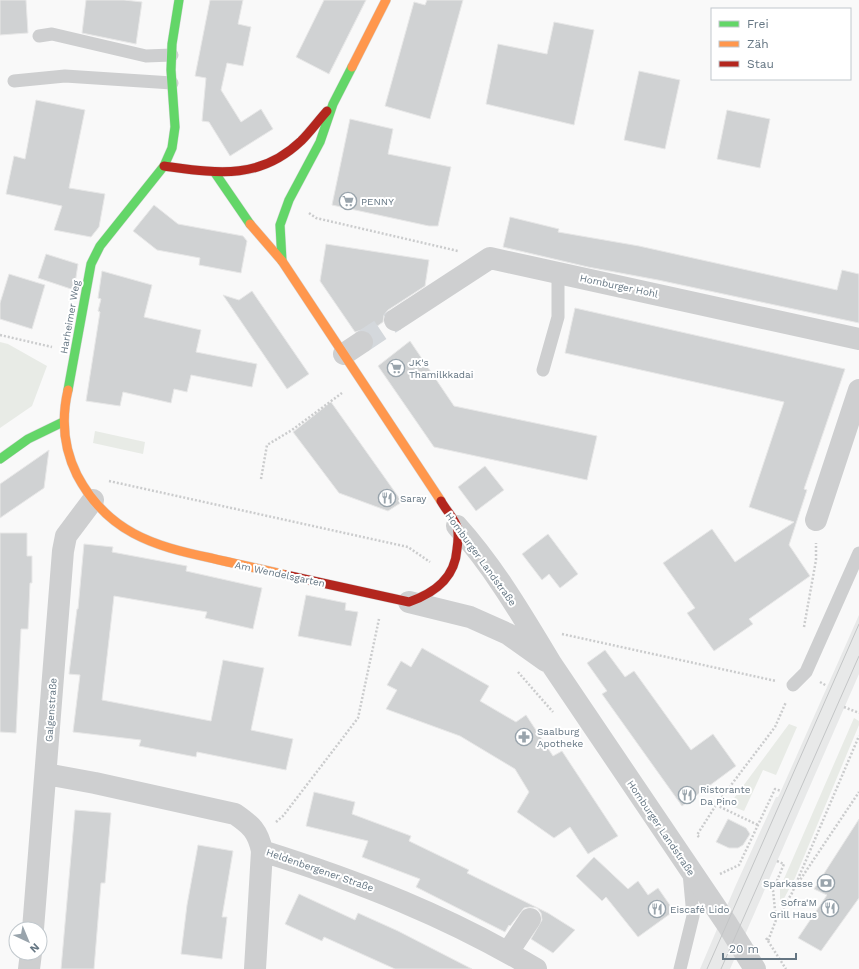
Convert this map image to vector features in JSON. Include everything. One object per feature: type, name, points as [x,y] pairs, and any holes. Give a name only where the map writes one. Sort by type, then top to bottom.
[{"type":"street","points":[[178,0],[172,54],[175,127],[172,148],[164,166],[215,173],[234,173],[266,166],[300,142],[333,104]]},
{"type":"street","points":[[282,261],[280,225],[289,200],[320,142],[333,104],[386,0]]},
{"type":"street","name":"Harheimer Weg","points":[[63,422],[91,264],[100,246],[164,166]]},
{"type":"street","name":"Homburger Landstraße","points":[[215,173],[256,233],[282,261],[457,526],[473,544],[490,568],[552,665],[688,869],[727,924],[755,969]]},
{"type":"street","points":[[395,320],[490,258]]},
{"type":"street","name":"Homburger Hohl","points":[[490,258],[859,339]]},
{"type":"street","points":[[344,354],[362,342]]},
{"type":"street","points":[[816,520],[859,390]]},
{"type":"street","points":[[0,459],[28,439],[63,422]]},
{"type":"street","name":"Am Wendelsgarten","points":[[63,422],[66,449],[77,476],[93,500],[106,515],[123,528],[144,540],[169,549],[470,617],[508,634],[552,665]]},
{"type":"street","name":"Galgenstraße","points":[[34,921],[63,551],[66,536],[93,500]]},
{"type":"street","points":[[409,602],[425,597],[439,587],[449,574],[456,561],[459,546],[457,526]]},
{"type":"street","name":"Heldenbergener Straße","points":[[46,774],[95,783],[235,814],[248,823],[261,844],[402,900],[453,923],[508,952],[536,969]]},
{"type":"street","points":[[255,969],[261,844]]},
{"type":"street","points":[[508,952],[530,919]]},
{"type":"lane","points":[[39,36],[52,34],[146,56],[172,54]]},
{"type":"lane","points":[[14,81],[65,76],[172,83]]},
{"type":"lane","points":[[543,370],[558,317],[558,273]]},
{"type":"lane","points":[[793,685],[806,672],[859,553]]},
{"type":"lane","points":[[680,969],[693,916],[688,869]]},
{"type":"path","points":[[289,200],[316,218],[490,258]]},
{"type":"path","points":[[0,335],[53,347]]},
{"type":"path","points":[[261,479],[267,445],[292,430],[360,379]]},
{"type":"path","points":[[105,480],[408,547],[433,564]]},
{"type":"path","points":[[803,630],[816,560],[816,520]]},
{"type":"path","points":[[261,844],[358,718],[379,618]]},
{"type":"path","points":[[555,633],[793,685],[775,727],[716,805],[697,836]]},
{"type":"path","points":[[516,670],[557,717]]},
{"type":"path","points":[[844,707],[859,713]]},
{"type":"path","points":[[792,893],[859,736]]},
{"type":"path","points":[[761,820],[775,789],[781,792]]},
{"type":"path","points":[[768,941],[776,920],[792,893],[859,792]]},
{"type":"path","points":[[716,805],[758,826]]},
{"type":"path","points":[[693,829],[701,842]]},
{"type":"path","points":[[776,920],[773,890],[784,864],[777,861]]},
{"type":"path","points":[[717,868],[725,880]]},
{"type":"path","points":[[764,935],[786,969]]},
{"type":"shaded area","points":[[0,342],[8,344],[47,366],[32,406],[0,428]]},
{"type":"shaded area","points":[[95,431],[145,442],[143,454],[93,443]]},
{"type":"shaded area","points":[[859,615],[859,674],[730,969],[700,969],[735,887],[776,797],[778,797],[781,791]]},
{"type":"shaded area","points":[[854,718],[859,721],[859,725],[795,878],[780,906],[780,888]]},
{"type":"shaded area","points":[[789,724],[797,727],[776,775],[763,770],[744,811],[729,805]]},
{"type":"building","points":[[0,0],[26,0],[28,33],[0,35]]},
{"type":"building","points":[[86,0],[124,0],[142,2],[136,44],[82,33]]},
{"type":"building","points":[[210,0],[243,0],[238,24],[251,27],[243,66],[227,63],[221,90],[241,122],[261,109],[273,129],[230,156],[209,122],[202,121],[206,78],[195,76]]},
{"type":"building","points":[[324,0],[366,0],[329,74],[296,57]]},
{"type":"building","points":[[427,0],[463,0],[430,119],[385,106],[414,2],[425,5]]},
{"type":"building","points":[[554,22],[594,30],[574,125],[486,104],[498,44],[547,54]]},
{"type":"building","points":[[639,71],[680,80],[665,149],[624,140]]},
{"type":"building","points":[[36,100],[85,110],[69,188],[105,194],[99,227],[91,237],[54,230],[62,206],[6,194],[14,156],[25,159]]},
{"type":"building","points":[[727,110],[770,119],[760,168],[717,159]]},
{"type":"building","points":[[350,119],[393,129],[388,154],[451,167],[438,226],[429,226],[332,205]]},
{"type":"building","points":[[154,205],[178,224],[243,236],[247,241],[241,273],[199,265],[200,258],[157,250],[133,231]]},
{"type":"building","points":[[510,217],[559,229],[558,232],[639,246],[837,290],[842,270],[859,274],[859,323],[658,280],[588,267],[503,247]]},
{"type":"building","points":[[326,244],[429,260],[425,286],[388,310],[384,315],[383,322],[369,332],[362,330],[355,332],[320,281]]},
{"type":"building","points":[[46,254],[78,264],[74,290],[38,278]]},
{"type":"building","points":[[102,271],[152,285],[144,317],[201,330],[196,352],[257,364],[252,387],[191,375],[187,392],[174,389],[171,403],[123,392],[120,406],[86,401],[100,312],[98,311],[101,299],[98,298]]},
{"type":"building","points":[[9,274],[45,285],[32,329],[0,319],[0,303]]},
{"type":"building","points":[[252,291],[309,374],[287,389],[223,295],[239,300]]},
{"type":"building","points":[[575,308],[845,369],[804,489],[807,490],[789,545],[810,576],[749,619],[753,624],[714,651],[687,613],[695,608],[663,563],[712,529],[735,562],[794,522],[749,507],[784,402],[565,353]]},
{"type":"building","points":[[410,341],[454,406],[597,436],[587,480],[434,447],[378,366]]},
{"type":"building","points":[[331,402],[402,502],[388,511],[339,493],[293,432]]},
{"type":"building","points":[[49,450],[44,488],[0,518],[0,484]]},
{"type":"building","points":[[485,466],[504,490],[476,511],[458,487]]},
{"type":"building","points":[[0,533],[27,533],[27,556],[32,556],[32,583],[30,583],[28,629],[21,629],[16,733],[0,732]]},
{"type":"building","points":[[548,534],[578,574],[560,588],[549,574],[542,580],[522,554]]},
{"type":"building","points":[[84,544],[113,547],[112,552],[187,566],[186,571],[262,588],[253,629],[205,618],[207,612],[114,596],[102,700],[211,721],[223,660],[264,668],[251,730],[293,739],[286,770],[197,752],[196,757],[139,746],[141,740],[73,732],[80,675],[69,674],[78,609]]},
{"type":"building","points":[[306,595],[346,603],[345,610],[358,612],[351,646],[298,636]]},
{"type":"building","points":[[422,648],[489,686],[480,701],[516,722],[526,715],[553,756],[562,751],[618,836],[588,854],[570,827],[554,838],[517,812],[529,792],[515,769],[460,736],[386,709],[397,690],[387,685],[401,661],[411,667]]},
{"type":"building","points":[[605,650],[625,677],[634,671],[691,750],[713,734],[736,766],[682,806],[602,694],[607,691],[587,663]]},
{"type":"building","points":[[314,792],[355,802],[352,814],[411,836],[409,841],[469,870],[467,873],[548,913],[575,930],[553,953],[531,939],[542,920],[541,913],[537,908],[524,908],[510,926],[509,925],[505,932],[416,887],[420,879],[362,857],[368,841],[306,826]]},
{"type":"building","points":[[75,810],[111,813],[105,883],[101,883],[94,969],[61,969]]},
{"type":"building","points":[[728,819],[746,828],[750,834],[743,845],[738,848],[729,848],[716,842]]},
{"type":"building","points":[[859,819],[859,898],[821,951],[798,938],[827,895],[814,889]]},
{"type":"building","points":[[198,845],[233,851],[222,917],[227,917],[222,959],[181,954],[187,905]]},
{"type":"building","points":[[594,857],[628,889],[638,881],[648,895],[658,888],[674,911],[638,937],[606,897],[602,901],[576,876]]},
{"type":"building","points":[[299,894],[355,920],[358,913],[398,931],[472,969],[395,969],[324,937],[322,941],[285,924]]},
{"type":"tunnel","points":[[362,342],[395,320]]},
{"type":"tram line","points":[[707,969],[859,624]]},
{"type":"tram line","points":[[721,969],[859,656]]},
{"type":"traffic: fast","points":[[68,390],[91,264],[100,246],[164,166],[172,148],[175,127],[171,70],[172,44],[179,0]]},
{"type":"traffic: fast","points":[[282,261],[280,225],[289,200],[320,142],[333,104],[352,67]]},
{"type":"traffic: fast","points":[[215,173],[250,224]]},
{"type":"traffic: fast","points":[[0,459],[28,439],[63,422]]},
{"type":"traffic: slow","points":[[352,67],[386,0]]},
{"type":"traffic: slow","points":[[250,224],[282,261],[441,501]]},
{"type":"traffic: slow","points":[[68,390],[64,412],[64,423],[66,444],[72,465],[89,494],[102,510],[117,523],[134,533],[170,548],[286,575]]},
{"type":"traffic: jam","points":[[164,166],[219,172],[253,168],[269,163],[285,154],[301,141],[327,111]]},
{"type":"traffic: jam","points":[[286,575],[409,602],[427,594],[435,589],[448,576],[455,559],[458,538],[457,527],[441,501]]},
{"type":"place","name":"PENNY","points":[[348,201]]},
{"type":"place","name":"JK's Thamilkkadai","points":[[396,368]]},
{"type":"place","name":"Saray","points":[[387,498]]},
{"type":"place","name":"Saalburg Apotheke","points":[[524,737]]},
{"type":"place","name":"Ristorante Da Pino","points":[[687,795]]},
{"type":"place","name":"Sparkasse","points":[[826,883]]},
{"type":"place","name":"Sofra'M Grill Haus","points":[[830,908]]},
{"type":"place","name":"Eiscafé Lido","points":[[657,909]]}]
